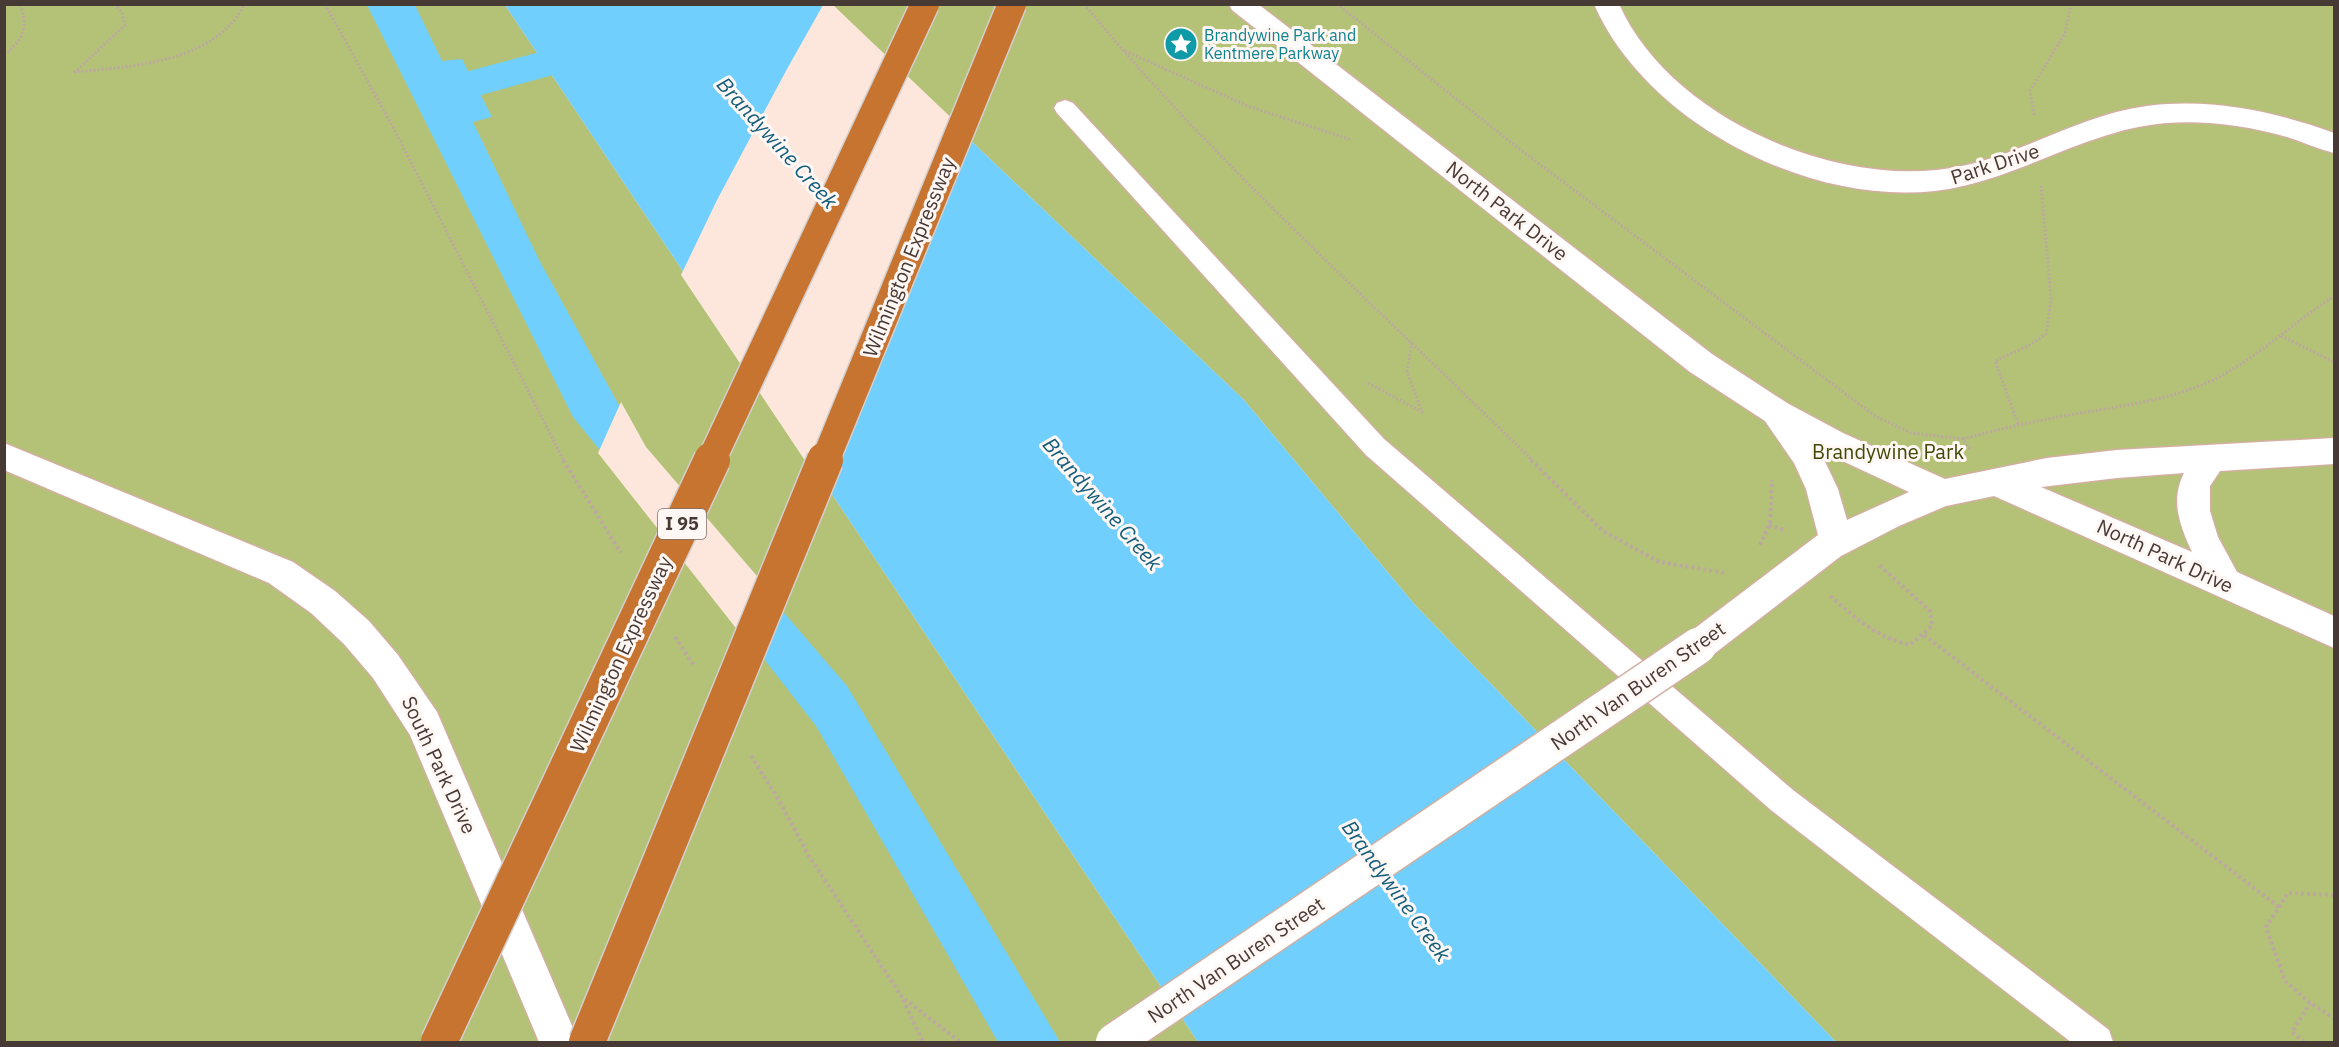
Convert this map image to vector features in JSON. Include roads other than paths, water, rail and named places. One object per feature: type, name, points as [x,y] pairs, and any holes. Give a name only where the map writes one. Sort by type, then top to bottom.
[{"type":"highway","name":"Wilmington Expressway","points":[[439,1042],[925,4]]},
{"type":"highway","name":"Wilmington Expressway","points":[[587,1042],[1012,4]]},
{"type":"street","name":"North Park Drive","points":[[1241,4],[1701,363],[1776,412],[1832,442],[1943,494]]},
{"type":"street","name":"Park Drive","points":[[1606,4],[1612,21],[1630,50],[1684,101],[1724,128],[1775,154],[1828,174],[1912,184],[1950,181],[1997,167],[2083,132],[2145,116],[2188,114],[2231,116],[2266,123],[2334,143]]},
{"type":"street","name":"North Park Drive","points":[[1776,412],[1810,464],[1822,489],[1837,542]]},
{"type":"street","name":"North Van Buren Street","points":[[1114,1042],[1698,646],[1837,542],[1887,516],[1943,494],[2047,472],[2117,464],[2334,451]]},
{"type":"street","name":"South Park Drive","points":[[4,456],[227,550],[303,586],[340,615],[371,647],[402,686],[424,724],[559,1042]]},
{"type":"street","points":[[2211,458],[2194,487],[2194,510],[2202,539],[2226,584]]},
{"type":"street","name":"North Park Drive","points":[[1995,482],[2097,525],[2334,632]]},
{"type":"lane","points":[[1065,108],[1375,447],[1782,800],[2097,1042]]},
{"type":"water","points":[[367,5],[415,5],[442,61],[462,59],[492,117],[473,122],[539,260],[643,449],[847,686],[1060,1042],[998,1042],[816,726],[643,503],[573,417]]},
{"type":"water","name":"Brandywine Creek","points":[[505,5],[828,5],[1244,400],[1415,605],[1836,1042],[1198,1042]]},
{"type":"waterway","points":[[442,92],[610,46]]},
{"type":"place","name":"Brandywine Park and Kentmere Parkway","points":[[1181,44]]},
{"type":"park label","name":"Brandywine Park","points":[[1888,452]]}]
